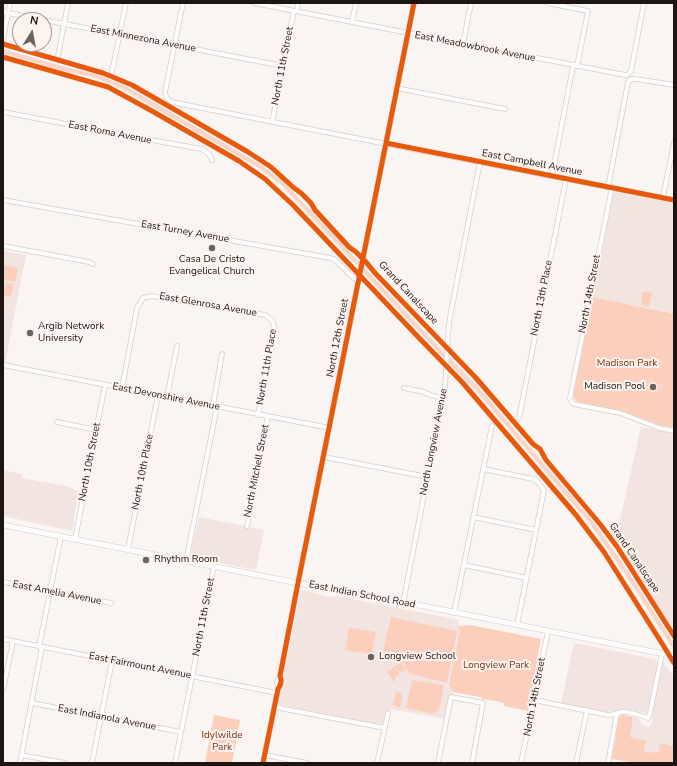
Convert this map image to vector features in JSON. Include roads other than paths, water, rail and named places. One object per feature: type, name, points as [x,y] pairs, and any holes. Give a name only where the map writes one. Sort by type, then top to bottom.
[{"type":"main road","name":"East Indian School Road","points":[[3,525],[673,656]]},
{"type":"street","points":[[3,40],[10,3]]},
{"type":"street","points":[[58,56],[68,3]]},
{"type":"street","points":[[112,72],[126,3]]},
{"type":"street","points":[[175,45],[183,3]]},
{"type":"street","name":"East Meadowbrook Avenue","points":[[254,3],[625,75],[627,75],[630,71],[644,3]]},
{"type":"street","name":"North 11th Street","points":[[272,122],[295,11],[298,3]]},
{"type":"street","points":[[352,22],[356,3]]},
{"type":"street","name":"North 12th Street","points":[[263,763],[277,691],[278,678],[280,676],[330,428],[414,3]]},
{"type":"street","points":[[463,44],[471,3]]},
{"type":"street","points":[[547,3],[588,11],[552,176]]},
{"type":"street","name":"East Minnezona Avenue","points":[[3,12],[284,66]]},
{"type":"street","name":"East Campbell Avenue","points":[[175,45],[166,90],[167,99],[171,102],[674,200]]},
{"type":"street","name":"North 14th Street","points":[[674,85],[634,78],[628,82],[610,187],[570,398],[574,404],[620,413],[659,428],[674,432]]},
{"type":"street","points":[[396,88],[505,109]]},
{"type":"street","name":"East Roma Avenue","points":[[3,112],[202,149],[209,154],[212,160]]},
{"type":"street","points":[[663,197],[674,143]]},
{"type":"street","name":"North Longview Avenue","points":[[403,603],[445,387],[450,317],[480,162]]},
{"type":"street","name":"North 13th Place","points":[[519,418],[566,178]]},
{"type":"street","name":"East Turney Avenue","points":[[3,200],[330,258],[334,259],[358,282]]},
{"type":"street","points":[[3,246],[93,264]]},
{"type":"street","name":"East Glenrosa Avenue","points":[[122,388],[138,306],[143,298],[152,296],[260,314],[265,315],[272,320]]},
{"type":"street","name":"North 11th Place","points":[[258,415],[274,333],[274,324],[272,320]]},
{"type":"street","points":[[167,397],[177,346]]},
{"type":"street","points":[[186,561],[215,406],[222,354]]},
{"type":"street","name":"East Devonshire Avenue","points":[[3,365],[330,428]]},
{"type":"street","name":"North 10th Street","points":[[75,539],[105,385]]},
{"type":"street","points":[[404,388],[443,398]]},
{"type":"street","name":"North 10th Place","points":[[128,549],[158,396]]},
{"type":"street","name":"North Mitchell Street","points":[[247,526],[268,416]]},
{"type":"street","points":[[57,422],[96,430]]},
{"type":"street","points":[[454,613],[492,426]]},
{"type":"street","points":[[324,457],[428,477]]},
{"type":"street","points":[[483,469],[536,480],[544,490],[517,625]]},
{"type":"street","points":[[473,517],[536,530]]},
{"type":"street","points":[[20,763],[61,536]]},
{"type":"street","points":[[464,565],[527,578]]},
{"type":"street","name":"North 11th Street","points":[[175,763],[214,566]]},
{"type":"street","name":"East Amelia Avenue","points":[[3,582],[111,603]]},
{"type":"street","name":"North 14th Street","points":[[521,763],[548,631]]},
{"type":"street","name":"East Fairmount Avenue","points":[[3,639],[112,661],[277,691]]},
{"type":"street","points":[[3,690],[13,641]]},
{"type":"street","points":[[534,700],[608,715],[623,712],[648,718],[662,654]]},
{"type":"street","points":[[92,763],[112,661]]},
{"type":"street","points":[[438,763],[451,697],[483,703],[472,763]]},
{"type":"street","name":"East Indianola Avenue","points":[[32,703],[181,732]]},
{"type":"street","points":[[274,707],[385,728]]},
{"type":"street","points":[[576,763],[587,710]]},
{"type":"street","points":[[378,763],[388,713]]},
{"type":"street","points":[[608,763],[617,713]]},
{"type":"street","points":[[21,755],[66,763]]},
{"type":"street","points":[[265,755],[307,763]]},
{"type":"waterway","points":[[3,51],[64,69],[96,76],[125,88],[261,167],[283,184],[479,391],[592,523],[624,569],[674,647]]},
{"type":"place","name":"Casa De Cristo Evangelical Church","points":[[212,248]]},
{"type":"place","name":"Argib Network University","points":[[30,333]]},
{"type":"place","name":"Madison Pool","points":[[653,387]]},
{"type":"place","name":"Rhythm Room","points":[[146,560]]},
{"type":"place","name":"Longview School","points":[[371,657]]},
{"type":"park label","name":"Madison Park","points":[[627,364]]},
{"type":"park label","name":"Longview Park","points":[[496,666]]},
{"type":"park label","name":"Idylwilde Park","points":[[222,742]]}]
